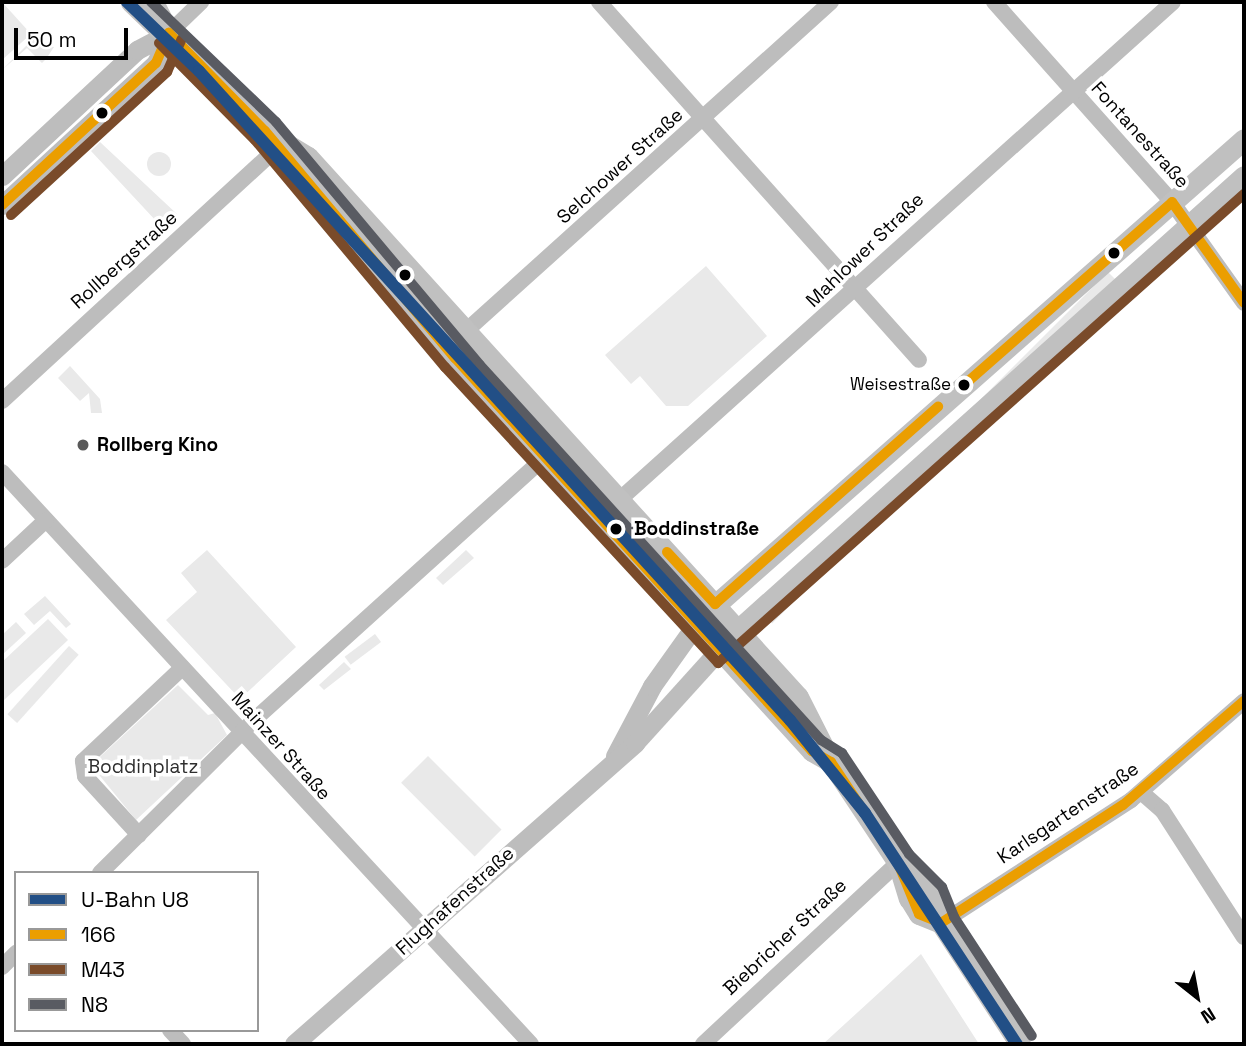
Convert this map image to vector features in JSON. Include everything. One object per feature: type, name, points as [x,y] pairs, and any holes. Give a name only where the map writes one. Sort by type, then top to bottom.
[{"type":"main road","points":[[131,2],[169,33],[270,140],[447,348],[811,751],[831,762]]},
{"type":"main road","points":[[153,2],[169,33]]},
{"type":"main road","name":"Flughafenstraße","points":[[697,623],[715,604],[1244,139]]},
{"type":"main road","points":[[270,140],[300,149],[798,697],[831,762],[898,863],[927,890],[941,923],[1020,1044]]},
{"type":"main road","name":"Flughafenstraße","points":[[720,649],[738,628],[1244,176]]},
{"type":"main road","points":[[1111,255],[1131,277]]},
{"type":"street","points":[[2,176],[137,50],[169,33],[201,2]]},
{"type":"street","points":[[600,2],[919,360]]},
{"type":"street","name":"Selchower Straße","points":[[447,348],[831,2]]},
{"type":"street","name":"Fontanestraße","points":[[994,2],[1172,202],[1244,303]]},
{"type":"street","name":"Mahlower Straße","points":[[618,501],[1173,2]]},
{"type":"street","points":[[2,205],[156,63],[169,33]]},
{"type":"street","points":[[84,99],[99,116]]},
{"type":"street","name":"Rollbergstraße","points":[[2,401],[270,140]]},
{"type":"street","points":[[102,871],[241,735],[563,441]]},
{"type":"street","name":"Mainzer Straße","points":[[2,472],[241,735],[531,1044]]},
{"type":"street","points":[[2,561],[46,520]]},
{"type":"street","name":"Flughafenstraße","points":[[615,758],[652,686],[697,623]]},
{"type":"street","name":"Flughafenstraße","points":[[295,1044],[615,758],[720,649]]},
{"type":"street","points":[[139,835],[82,767],[182,668]]},
{"type":"street","name":"Karlsgartenstraße","points":[[941,923],[1141,792],[1244,701]]},
{"type":"street","points":[[1141,792],[1162,810],[1244,937]]},
{"type":"street","name":"Biebricher Straße","points":[[703,1044],[898,863]]},
{"type":"green space","points":[[2,2],[31,34],[2,60]]},
{"type":"green space","points":[[38,34],[43,45],[54,47],[42,63],[27,48],[2,70]]},
{"type":"green space","points":[[100,142],[178,215],[141,248],[136,241],[157,222],[91,151]]},
{"type":"green space","points":[[159,152],[167,156],[171,164],[167,172],[159,176],[151,172],[147,164],[151,156]]},
{"type":"green space","points":[[706,266],[767,336],[688,406],[666,406],[640,376],[631,384],[605,355]]},
{"type":"green space","points":[[1108,272],[1116,280],[772,623],[764,616]]},
{"type":"green space","points":[[70,366],[100,399],[102,413],[91,413],[89,393],[80,401],[58,378]]},
{"type":"green space","points":[[207,550],[296,647],[240,699],[166,620],[197,592],[181,573]]},
{"type":"green space","points":[[466,550],[474,558],[443,585],[436,578]]},
{"type":"green space","points":[[45,596],[71,624],[66,628],[50,611],[34,625],[24,614]]},
{"type":"green space","points":[[48,619],[68,640],[2,702],[2,662]]},
{"type":"green space","points":[[16,622],[26,633],[2,655],[2,635]]},
{"type":"green space","points":[[375,634],[381,642],[351,665],[345,657]]},
{"type":"green space","points":[[69,646],[79,655],[17,723],[7,714]]},
{"type":"green space","points":[[344,662],[351,669],[324,690],[319,685]]},
{"type":"green space","name":"Boddinplatz","points":[[178,685],[208,715],[215,713],[227,735],[136,820],[91,765]]},
{"type":"green space","points":[[428,756],[502,830],[475,856],[401,783]]},
{"type":"green space","points":[[921,954],[979,1044],[823,1044],[881,991]]},
{"type":"metro line","name":"U8","points":[[127,2],[199,71],[790,720],[865,813],[1017,1044]]},
{"type":"transit line","name":"N8","points":[[151,2],[276,122],[480,365],[821,740],[842,753],[909,854],[942,887],[954,917],[1032,1036]]},
{"type":"transit line","name":"166","points":[[169,33],[265,131],[455,358],[812,751],[831,762],[898,863],[919,914],[941,923],[1123,805],[1244,701]]},
{"type":"transit line","name":"166","points":[[2,205],[156,63],[169,33]]},
{"type":"transit line","name":"M43","points":[[11,215],[167,72],[182,39]]},
{"type":"transit line","name":"M43","points":[[159,43],[255,140],[445,367],[718,663],[1244,194]]},
{"type":"transit line","name":"166","points":[[964,385],[1172,202],[1244,303]]},
{"type":"transit line","name":"166","points":[[667,552],[715,604],[938,407]]},
{"type":"place","name":"Weisestraße","points":[[964,385]]},
{"type":"place","name":"Rollberg Kino","points":[[83,445]]},
{"type":"place","name":"Boddinstraße","points":[[616,529]]}]
